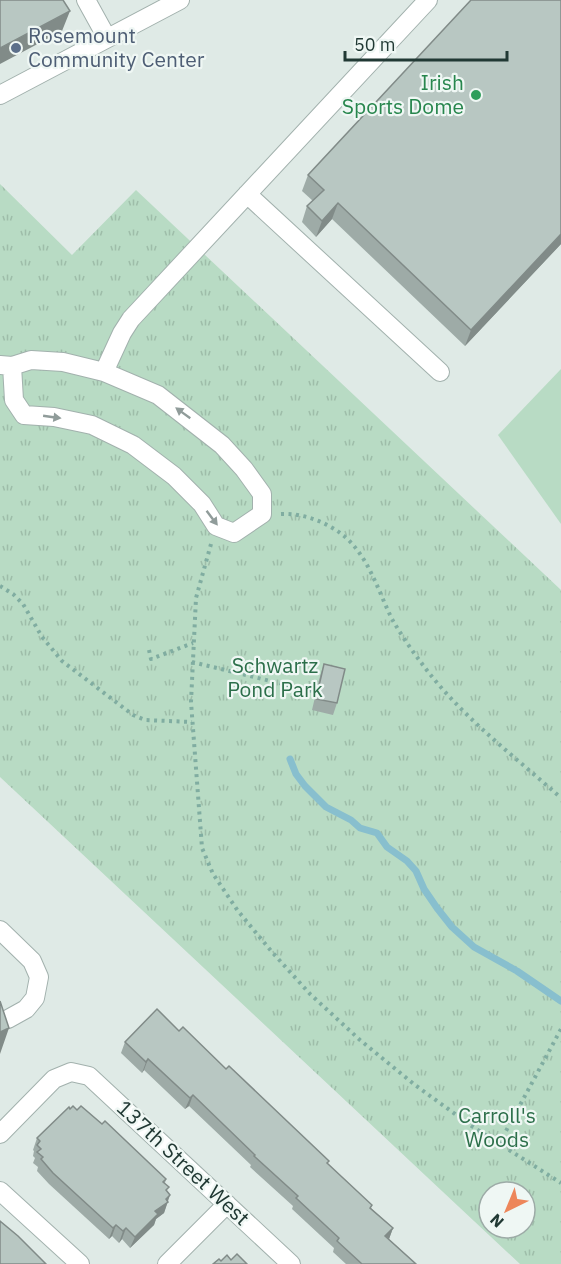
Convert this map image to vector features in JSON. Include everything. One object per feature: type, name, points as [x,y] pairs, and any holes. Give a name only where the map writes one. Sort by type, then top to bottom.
[{"type":"street","points":[[86,0],[107,38]]},
{"type":"street","points":[[0,95],[180,0]]},
{"type":"street","points":[[104,372],[131,319],[428,0]]},
{"type":"street","points":[[247,194],[440,372]]},
{"type":"street","points":[[31,360],[104,372],[158,395],[222,445],[244,469],[262,494],[262,514],[234,533],[216,526],[202,504],[174,476],[133,445],[92,425],[54,417],[24,415],[14,400],[6,366],[31,360]]},
{"type":"street","points":[[0,930],[33,961],[39,977],[34,998],[26,1010],[8,1019]]},
{"type":"street","name":"137th Street West","points":[[0,1134],[54,1078],[71,1072],[89,1076],[291,1264]]},
{"type":"street","points":[[0,1191],[80,1264]]},
{"type":"street","points":[[168,1264],[226,1204]]},
{"type":"path","points":[[262,514],[294,513],[308,517],[343,536],[357,549],[399,629],[420,662],[445,693],[478,727],[561,798]]},
{"type":"path","points":[[216,526],[196,598],[192,662],[192,722],[202,848],[213,874],[238,911],[310,994],[360,1040],[415,1085],[499,1144],[561,1183]]},
{"type":"path","points":[[0,586],[24,604],[42,637],[62,661],[133,715],[145,720],[192,722]]},
{"type":"path","points":[[149,650],[151,659],[193,643]]},
{"type":"path","points":[[192,662],[316,692]]},
{"type":"path","points":[[499,1144],[561,1029]]},
{"type":"green space","name":"Schwartz Pond Park","points":[[0,184],[72,255],[136,190],[561,590],[561,1264],[520,1264],[494,1240],[537,1240],[537,1180],[477,1180],[477,1224],[0,777]]},
{"type":"green space","points":[[561,369],[561,524],[498,435]]},
{"type":"building","name":"Rosemount Community Center","points":[[0,0],[63,0],[70,11],[0,48]]},
{"type":"building","name":"Irish Sports Dome","points":[[471,0],[561,0],[561,234],[471,330],[338,203],[322,221],[307,206],[324,190],[308,175]]},
{"type":"building","points":[[324,664],[345,669],[337,703],[316,699]]},
{"type":"building","points":[[0,1001],[9,1028],[0,1032]]},
{"type":"building","points":[[157,1009],[179,1031],[183,1027],[226,1069],[229,1066],[329,1161],[327,1163],[372,1205],[370,1208],[393,1228],[385,1236],[416,1264],[362,1264],[337,1241],[339,1238],[296,1198],[298,1196],[193,1095],[190,1098],[148,1059],[146,1062],[125,1042]]},
{"type":"building","points":[[73,1106],[77,1110],[81,1106],[102,1124],[105,1121],[166,1179],[163,1182],[169,1187],[166,1190],[170,1195],[166,1199],[168,1202],[155,1211],[158,1214],[135,1237],[126,1228],[123,1231],[116,1225],[113,1228],[53,1173],[37,1152],[41,1149],[37,1145],[40,1141],[37,1138],[69,1107],[70,1109]]},
{"type":"building","points":[[0,1221],[18,1236],[46,1264],[0,1264]]},
{"type":"building","points":[[237,1254],[247,1264],[213,1264],[219,1259],[221,1261],[227,1255],[231,1260]]},
{"type":"waterway","points":[[290,759],[296,774],[326,807],[351,820],[360,828],[377,833],[387,847],[407,861],[416,871],[424,889],[437,908],[452,927],[474,947],[517,971],[561,1001]]},
{"type":"place","name":"Rosemount Community Center","points":[[16,48]]},
{"type":"place","name":"Irish Sports Dome","points":[[476,95]]},
{"type":"park label","name":"Carroll's Woods","points":[[497,1128]]}]
